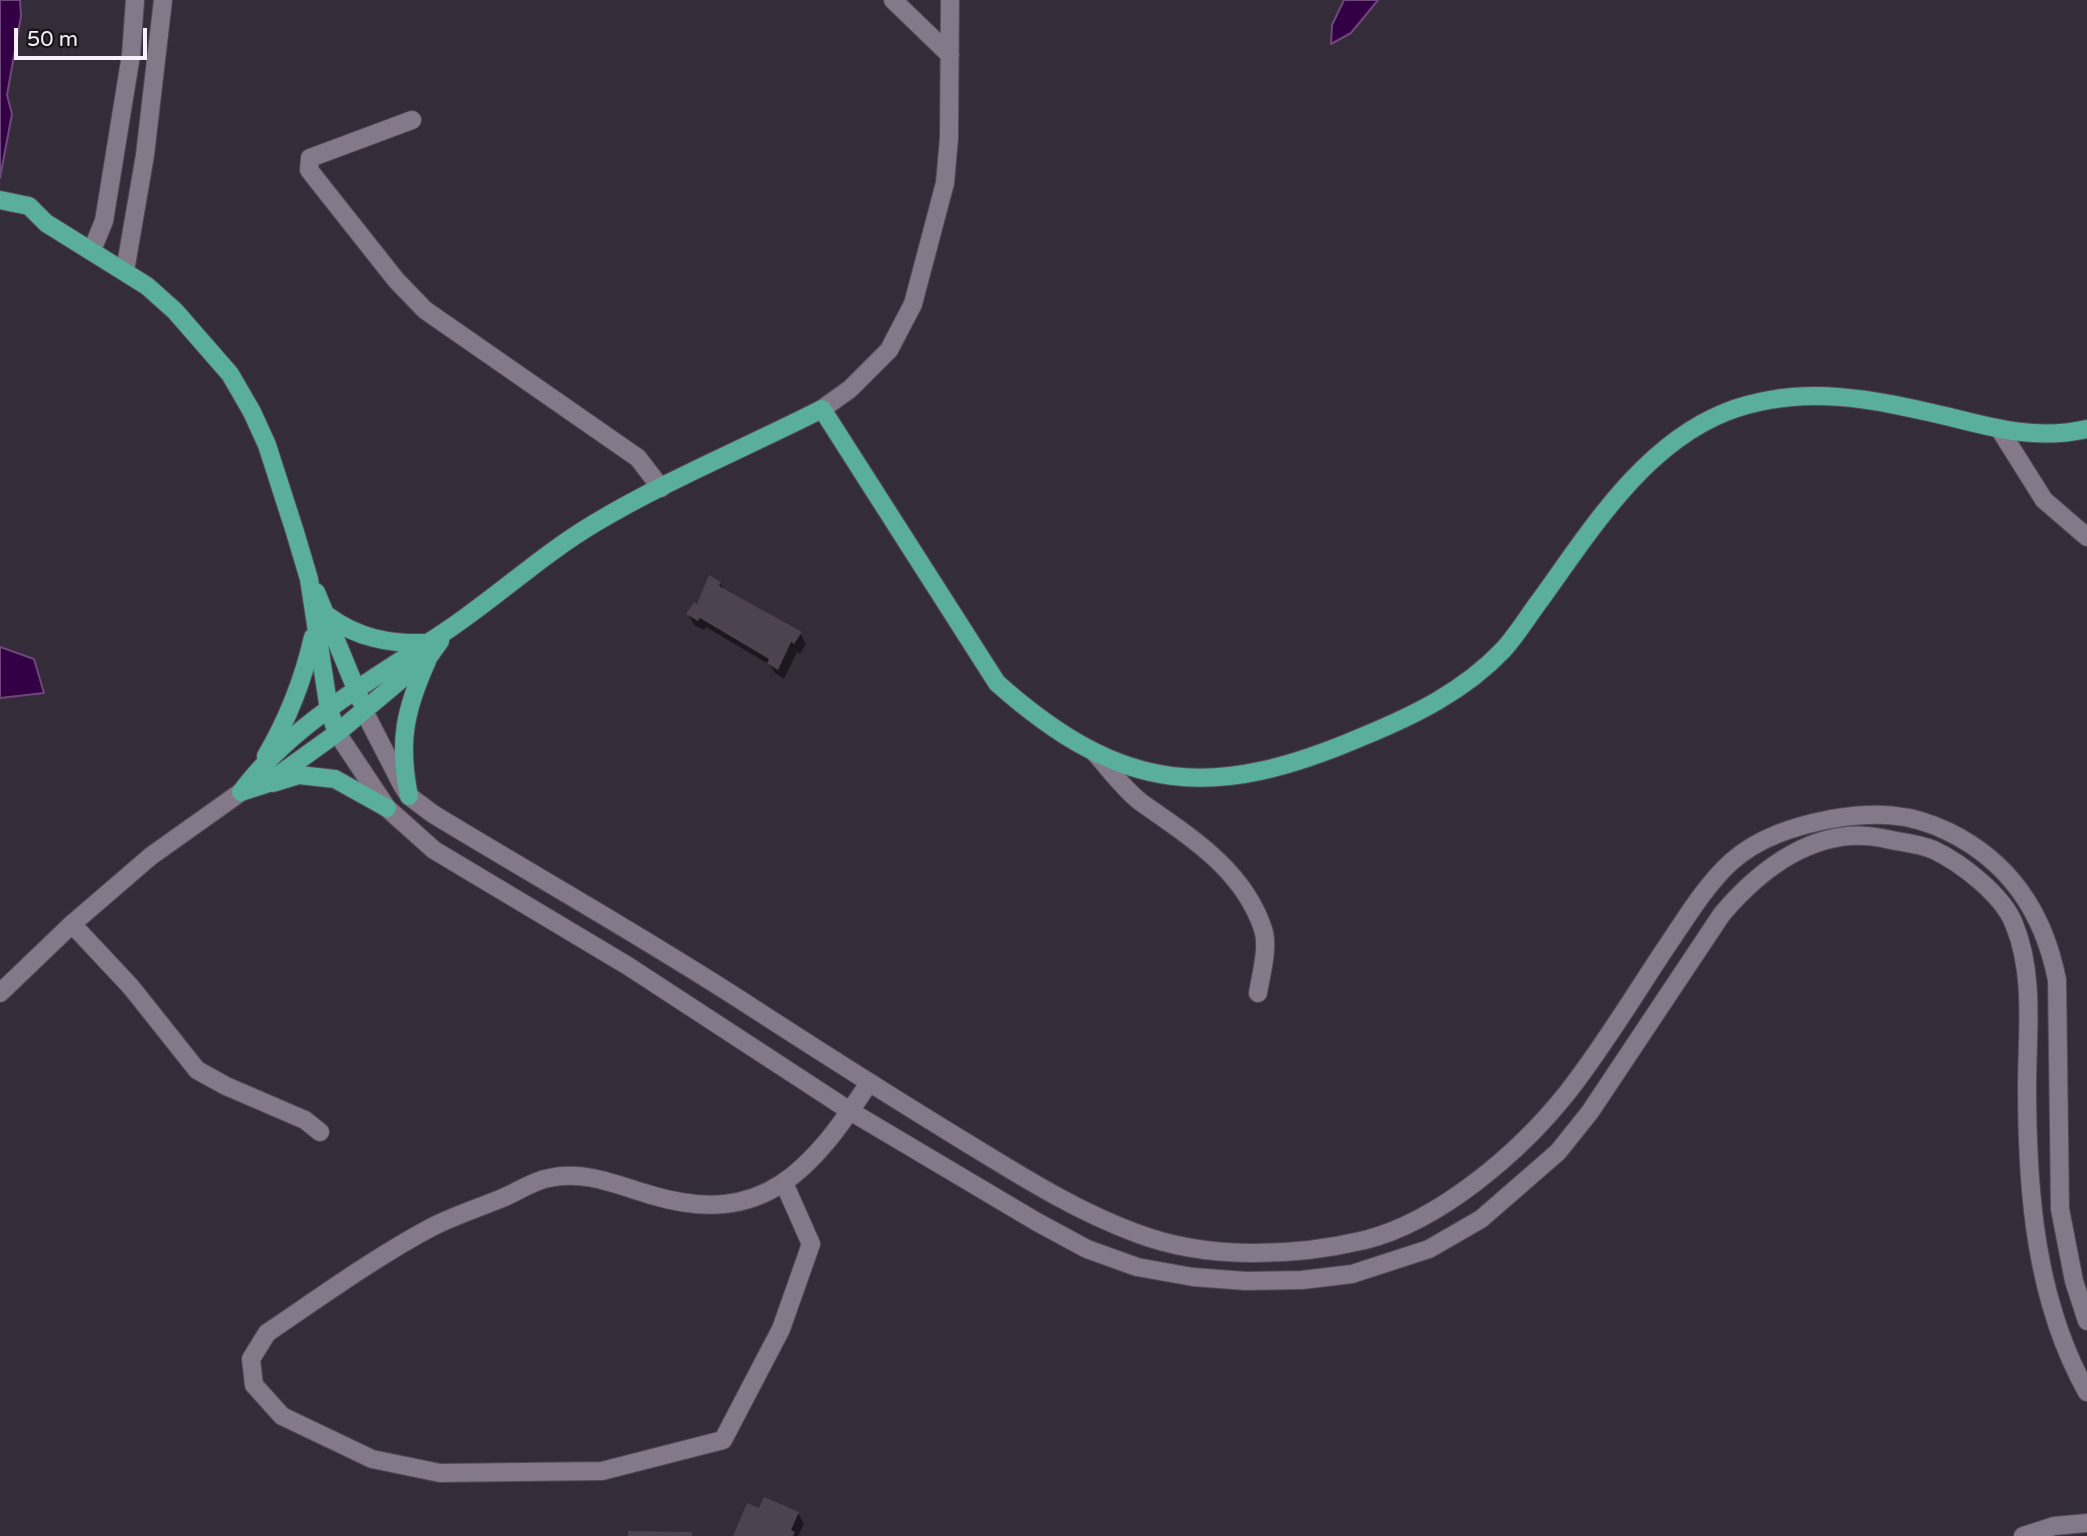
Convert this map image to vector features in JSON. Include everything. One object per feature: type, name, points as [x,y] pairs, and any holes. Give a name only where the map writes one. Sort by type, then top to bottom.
[{"type":"main road","points":[[0,200],[29,206],[46,223],[125,271],[175,311],[230,374],[267,445],[322,622],[358,690],[364,711]]},
{"type":"main road","points":[[266,784],[364,711],[448,629],[553,550],[661,488],[822,408],[997,683],[1028,711],[1094,752],[1181,779],[1243,776],[1290,766],[1402,720],[1447,697],[1505,648],[1596,522],[1625,488],[1690,431],[1749,404],[1785,395],[1828,396],[1896,406],[2000,430],[2060,435],[2087,429]]},
{"type":"main road","points":[[322,622],[360,635],[428,649]]},
{"type":"main road","points":[[322,622],[329,710],[337,733]]},
{"type":"main road","points":[[241,792],[261,766],[291,713],[322,622]]},
{"type":"main road","points":[[261,766],[329,710],[428,649]]},
{"type":"main road","points":[[410,796],[403,751],[406,711],[428,649]]},
{"type":"main road","points":[[241,792],[299,775],[335,779],[387,808]]},
{"type":"street","points":[[92,250],[104,221],[131,55],[135,0]]},
{"type":"street","points":[[125,271],[145,155],[163,0]]},
{"type":"street","points":[[893,0],[950,55]]},
{"type":"street","points":[[822,408],[850,389],[889,350],[913,304],[945,183],[950,0]]},
{"type":"street","points":[[412,120],[310,158],[309,170],[370,248],[425,310],[638,458],[661,488]]},
{"type":"street","points":[[2000,430],[2045,500],[2087,537]]},
{"type":"street","points":[[364,711],[410,796],[433,814],[749,1005],[869,1083],[1044,1190],[1136,1234],[1187,1247],[1237,1253],[1333,1246],[1372,1238],[1408,1224],[1452,1197],[1499,1164],[1566,1094],[1698,899],[1731,862],[1763,840],[1799,825],[1870,813],[1907,815],[1942,828],[1992,859],[2017,883],[2050,945],[2057,980],[2060,1209],[2074,1281],[2087,1321]]},
{"type":"street","points":[[337,733],[387,808],[434,850],[628,967],[850,1111],[1087,1249],[1137,1267],[1193,1277],[1245,1281],[1302,1280],[1352,1274],[1429,1250],[1481,1219],[1558,1152],[1590,1112],[1722,914],[1747,884],[1779,860],[1812,844],[1844,837],[1876,837],[1932,849],[1983,883],[2014,923],[2028,984],[2027,1129],[2031,1208],[2047,1289],[2078,1377],[2087,1391]]},
{"type":"street","points":[[1094,752],[1140,802],[1167,817],[1233,874],[1263,929],[1265,943],[1258,993]]},
{"type":"street","points":[[0,993],[72,924],[151,856],[241,792]]},
{"type":"street","points":[[72,924],[131,987],[197,1070],[226,1086],[305,1120],[320,1132]]},
{"type":"street","points":[[784,1183],[811,1244],[781,1329],[723,1440],[602,1471],[440,1473],[372,1459],[282,1416],[254,1385],[250,1359],[267,1333],[431,1228],[548,1178],[587,1175],[693,1204],[753,1199],[774,1192],[784,1183],[800,1170],[850,1111],[869,1083]]},
{"type":"street","points":[[2023,1536],[2054,1526],[2087,1523]]},
{"type":"shaded area","points":[[0,0],[20,0],[21,16],[7,95],[12,114],[0,178]]},
{"type":"shaded area","points":[[1344,0],[1378,0],[1351,33],[1331,44],[1332,25]]},
{"type":"shaded area","points":[[0,647],[34,659],[44,693],[0,698]]},
{"type":"building","points":[[709,575],[721,582],[719,586],[802,632],[794,644],[791,642],[778,670],[767,663],[769,659],[700,618],[698,621],[686,614],[694,602],[697,604]]},
{"type":"building","points":[[764,1497],[799,1512],[791,1530],[795,1532],[793,1536],[733,1536],[747,1503],[759,1508]]},
{"type":"building","points":[[628,1531],[692,1532],[692,1536],[628,1536]]}]
